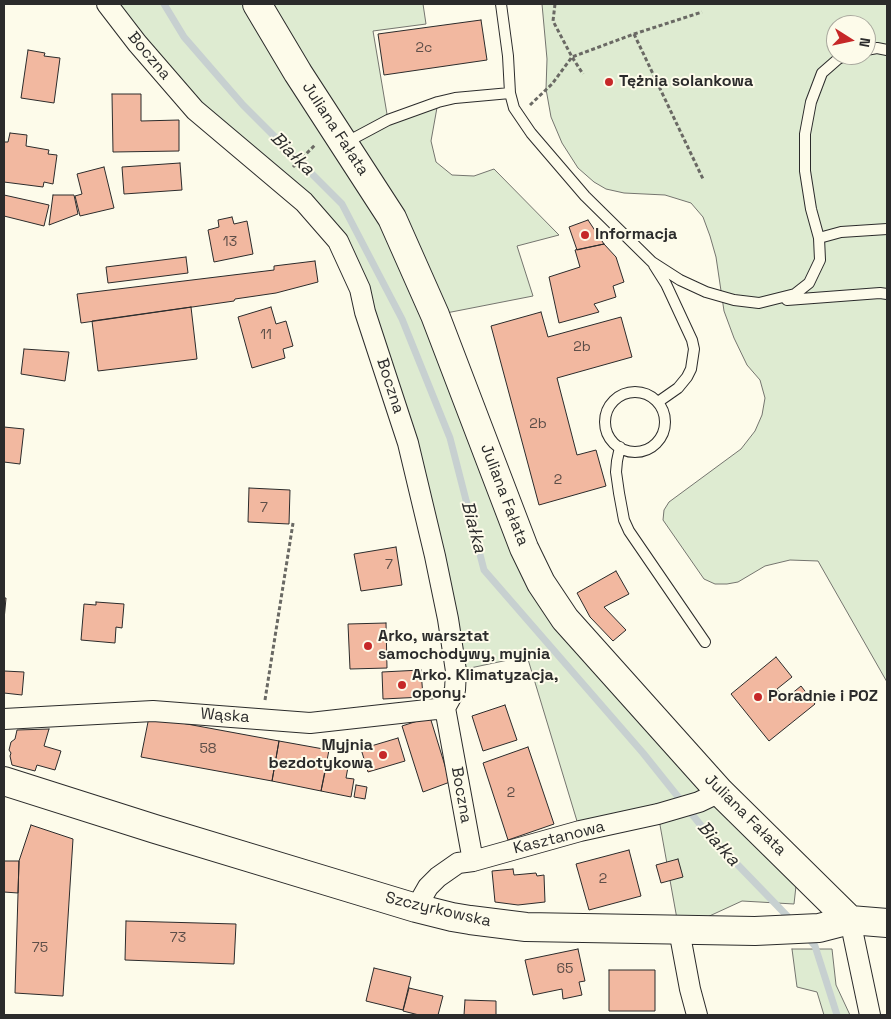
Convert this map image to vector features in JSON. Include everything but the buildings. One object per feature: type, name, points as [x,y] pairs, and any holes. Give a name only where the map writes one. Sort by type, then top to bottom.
[{"type":"street","name":"Boczna","points":[[107,4],[195,110],[304,202],[338,241],[360,289],[365,312],[408,443],[448,619],[456,670],[455,690],[445,708],[473,861]]},
{"type":"street","name":"Juliana Fałata","points":[[257,4],[298,73],[392,218],[436,315],[524,548],[541,582],[565,619],[709,797],[850,920]]},
{"type":"street","name":"Wąska","points":[[4,719],[153,711],[310,723],[445,708]]},
{"type":"street","name":"Szczyrkowska","points":[[4,782],[416,908],[452,917],[500,925],[755,931],[817,928],[850,920],[887,923]]},
{"type":"street","name":"Kasztanowa","points":[[416,908],[428,888],[438,877],[458,863],[473,861],[580,831],[671,810],[709,797]]},
{"type":"street","points":[[850,920],[870,1015]]},
{"type":"street","points":[[679,930],[697,1015]]},
{"type":"lane","points":[[501,4],[508,56],[510,93],[518,115],[531,134],[585,196],[652,262],[680,280],[706,292],[734,300],[759,302],[887,294]]},
{"type":"lane","points":[[759,302],[794,294],[809,284],[820,260],[819,238],[811,209],[805,171],[805,134],[811,102],[822,74],[832,65]]},
{"type":"lane","points":[[344,143],[388,120],[438,102],[455,98],[510,93]]},
{"type":"lane","points":[[819,238],[840,232],[887,229]]},
{"type":"lane","points":[[652,262],[666,284],[692,340],[694,349],[691,369],[687,377],[678,388],[658,402]]},
{"type":"lane","points":[[630,392],[641,392],[658,402],[664,413],[665,424],[663,434],[656,443],[648,449],[638,452],[620,447],[612,440],[608,433],[606,422],[607,412],[615,400],[630,392]]},
{"type":"lane","points":[[620,447],[616,467],[624,520],[629,531],[705,642]]},
{"type":"path","points":[[555,4],[553,20],[583,74]]},
{"type":"path","points":[[518,115],[552,84],[572,57],[702,12]]},
{"type":"path","points":[[634,34],[702,179]]},
{"type":"path","points":[[290,170],[310,150]]},
{"type":"path","points":[[262,719],[292,523]]},
{"type":"green space","points":[[117,4],[423,4],[426,24],[373,31],[388,120],[438,102],[431,141],[436,162],[452,175],[474,176],[494,169],[559,235],[517,246],[533,296],[436,315],[541,583],[798,868],[794,904],[742,901],[679,930],[658,814],[580,831],[527,656],[456,671],[435,556],[338,241],[195,110]]},
{"type":"green space","points":[[542,4],[887,4],[887,682],[818,561],[790,560],[765,566],[738,582],[715,584],[704,579],[663,520],[664,510],[669,502],[741,449],[755,431],[762,415],[765,398],[760,380],[747,365],[724,311],[716,257],[703,217],[691,203],[665,195],[624,193],[606,189],[594,182],[578,168],[562,143],[551,117],[546,89],[547,59]]},
{"type":"green space","points":[[792,949],[832,949],[836,985],[850,1015],[824,1015],[817,992],[797,987]]},
{"type":"waterway","name":"Białka","points":[[164,4],[184,37],[243,105],[342,204],[402,319],[450,438],[484,570],[643,753],[707,833],[793,922]]},
{"type":"waterway","name":"Białka","points":[[806,935],[815,946],[837,1015]]},
{"type":"place","name":"Tężnia solankowa","points":[[609,82]]},
{"type":"place","name":"Informacja","points":[[585,235]]},
{"type":"place","name":"Arko, warsztat samochodywy, myjnia","points":[[368,646]]},
{"type":"place","name":"Arko. Klimatyzacja, opony.","points":[[402,685]]},
{"type":"place","name":"Poradnie i POZ","points":[[758,697]]},
{"type":"place","name":"Myjnia bezdotykowa","points":[[383,755]]}]
